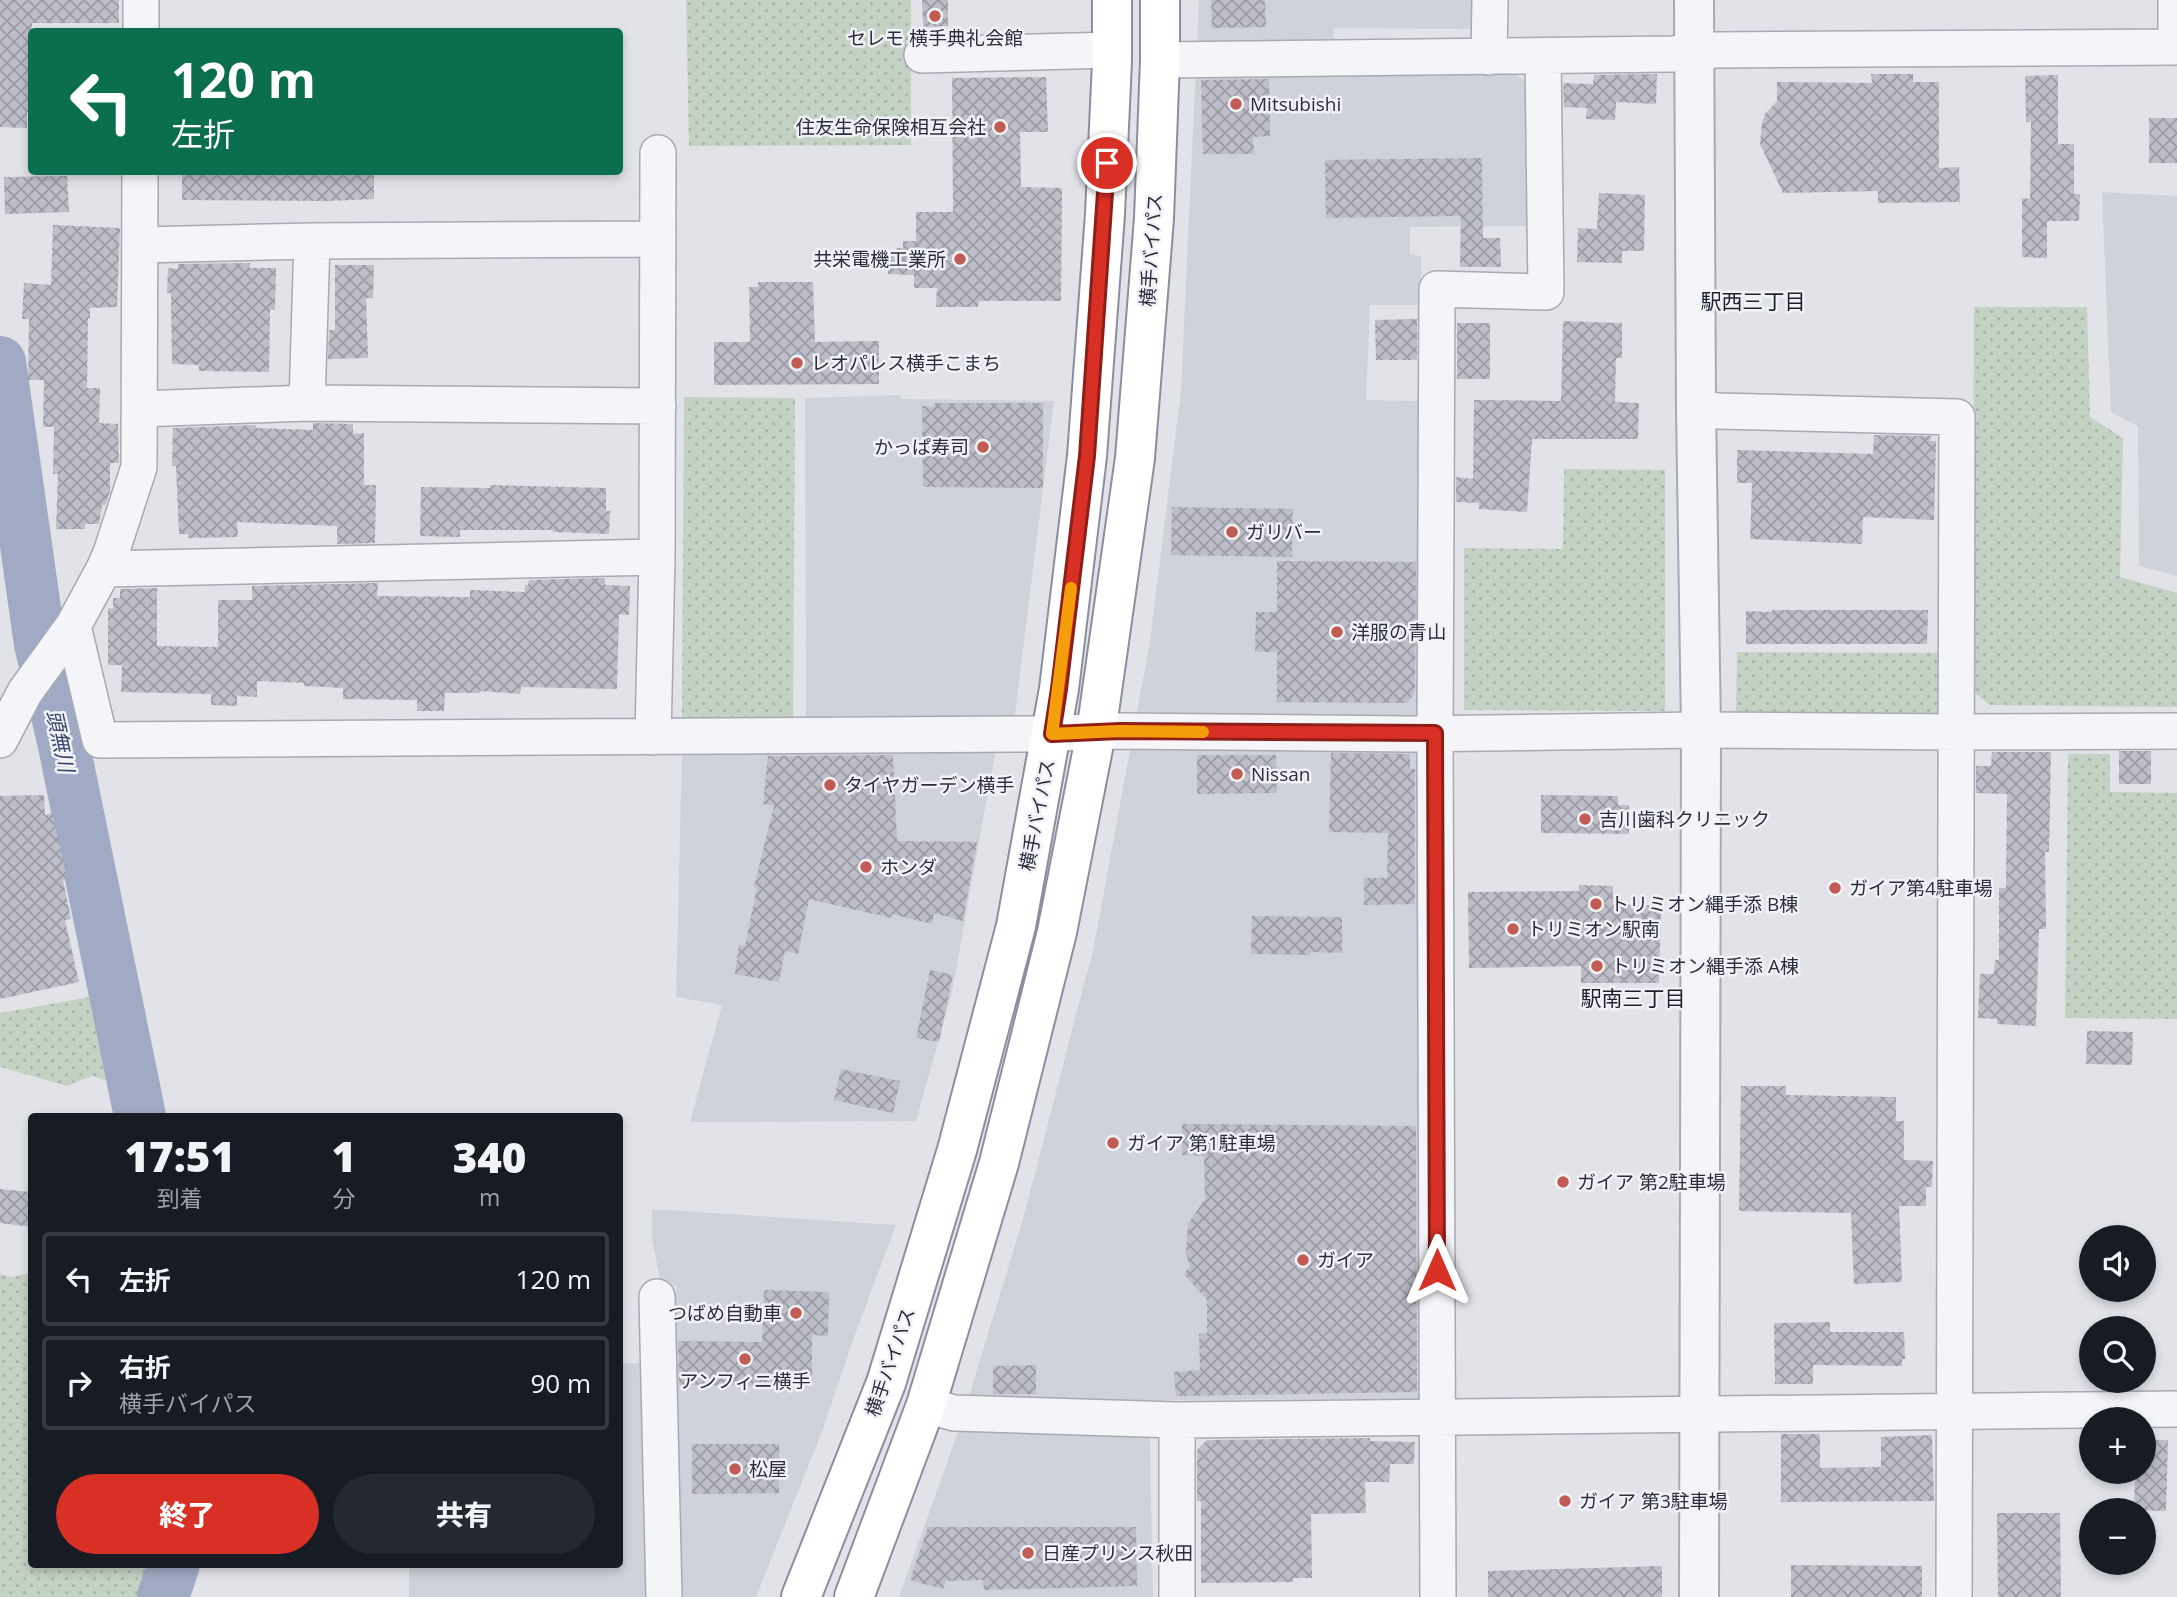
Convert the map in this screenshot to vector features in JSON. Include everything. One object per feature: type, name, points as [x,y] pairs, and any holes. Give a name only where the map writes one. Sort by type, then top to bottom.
[{"type":"highway","name":"横手バイパス","points":[[801,1597],[886,1383],[957,1150],[1016,926],[1059,689],[1087,456],[1105,214],[1112,0]]},
{"type":"highway","name":"横手バイパス","points":[[854,1597],[926,1405],[999,1163],[1058,932],[1096,733],[1135,458],[1154,218],[1160,0]]},
{"type":"street","points":[[141,0],[141,28]]},
{"type":"street","points":[[1489,57],[1490,0]]},
{"type":"street","points":[[1694,0],[1701,730],[1699,1597]]},
{"type":"street","points":[[1160,60],[1672,54],[1729,50],[2176,47],[2176,0]]},
{"type":"street","points":[[922,55],[1112,50]]},
{"type":"street","points":[[1438,1597],[1435,733],[1437,289],[1546,292],[1543,56]]},
{"type":"street","points":[[653,737],[657,557],[658,153]]},
{"type":"street","points":[[0,740],[12,694],[74,626],[104,569],[139,467],[140,175]]},
{"type":"street","points":[[140,245],[658,239]]},
{"type":"street","points":[[306,403],[312,241]]},
{"type":"street","points":[[140,409],[306,403],[658,406]]},
{"type":"street","points":[[1696,409],[1957,417],[1954,1597]]},
{"type":"street","points":[[104,569],[657,557]]},
{"type":"street","points":[[74,626],[100,740],[1701,730],[2177,731]]},
{"type":"street","points":[[657,1297],[664,1597]]},
{"type":"street","points":[[926,1405],[954,1413],[1177,1420],[2177,1409]]},
{"type":"street","points":[[1177,1420],[1177,1597]]},
{"type":"shaded area","points":[[1199,0],[1477,0],[1476,29],[1334,28],[1333,72],[1512,71],[1530,85],[1531,226],[1410,227],[1410,254],[1421,256],[1421,305],[1370,305],[1366,400],[1419,401],[1423,1399],[1149,1400],[1153,1597],[899,1597],[958,1432],[1023,1219],[1094,946],[1150,641],[1181,391]]},
{"type":"shaded area","points":[[2102,192],[2177,196],[2177,576],[2139,566],[2138,426],[2111,412]]},
{"type":"shaded area","points":[[901,395],[901,399],[1054,401],[1014,722],[806,720],[805,398]]},
{"type":"shaded area","points":[[996,748],[952,992],[916,1121],[690,1122],[722,1005],[676,997],[682,752]]},
{"type":"shaded area","points":[[652,1209],[896,1225],[823,1429],[756,1597],[676,1597],[672,1427],[676,1286],[661,1284],[652,1239]]},
{"type":"shaded area","points":[[623,1363],[649,1363],[651,1597],[409,1597],[409,1568],[623,1568]]},
{"type":"green space","points":[[686,0],[911,0],[911,145],[689,146]]},
{"type":"green space","points":[[1974,307],[2087,307],[2090,417],[2123,438],[2120,577],[2177,593],[2177,707],[1990,705],[1972,691]]},
{"type":"green space","points":[[684,397],[795,398],[793,720],[682,719]]},
{"type":"green space","points":[[1564,469],[1665,470],[1665,711],[1464,710],[1464,548],[1563,549]]},
{"type":"green space","points":[[1737,652],[1946,653],[1946,714],[1736,713]]},
{"type":"green space","points":[[2068,754],[2110,754],[2110,792],[2177,793],[2177,1019],[2065,1018]]},
{"type":"green space","points":[[96,996],[120,1085],[92,1076],[67,1086],[0,1067],[0,1013]]},
{"type":"green space","points":[[0,1274],[11,1277],[28,1274],[28,1568],[154,1568],[149,1597],[0,1597]]},
{"type":"building","points":[[0,0],[119,0],[119,23],[32,23],[32,28],[28,28],[27,128],[0,127]]},
{"type":"building","name":"セレモ 横手典礼会館","points":[[922,0],[948,0],[948,26],[923,27]]},
{"type":"building","points":[[1211,0],[1265,0],[1266,27],[1212,28]]},
{"type":"building","points":[[1657,74],[1656,104],[1616,102],[1615,120],[1586,119],[1587,108],[1564,107],[1563,83],[1593,84],[1594,75]]},
{"type":"building","points":[[1871,74],[1913,74],[1913,82],[1939,82],[1939,168],[1959,167],[1960,202],[1878,203],[1878,191],[1783,193],[1760,144],[1765,114],[1777,101],[1777,82],[1872,83]]},
{"type":"building","points":[[2058,75],[2058,144],[2074,144],[2074,194],[2080,194],[2079,221],[2047,221],[2047,258],[2022,257],[2022,198],[2030,199],[2031,122],[2026,122],[2025,76]]},
{"type":"building","points":[[1046,77],[1048,132],[1020,132],[1021,187],[1062,188],[1061,301],[979,301],[978,307],[936,307],[937,288],[914,288],[914,275],[888,274],[889,251],[903,248],[903,241],[916,241],[916,212],[953,212],[952,78]]},
{"type":"building","name":"Mitsubishi","points":[[1269,79],[1270,136],[1253,137],[1254,154],[1203,154],[1201,80]]},
{"type":"building","points":[[2149,118],[2177,118],[2177,163],[2149,163]]},
{"type":"building","points":[[1482,158],[1483,238],[1500,238],[1501,267],[1460,267],[1461,216],[1326,218],[1325,160]]},
{"type":"building","points":[[182,175],[374,175],[374,199],[182,200]]},
{"type":"building","points":[[67,176],[69,212],[5,214],[4,177]]},
{"type":"building","points":[[1599,193],[1645,195],[1644,251],[1622,251],[1622,263],[1577,262],[1578,228],[1597,229]]},
{"type":"building","points":[[53,225],[120,228],[117,307],[90,308],[87,388],[100,388],[99,423],[118,424],[119,463],[110,463],[110,492],[105,505],[102,505],[99,524],[85,524],[85,529],[56,529],[58,474],[53,474],[54,427],[43,427],[44,380],[28,380],[29,319],[22,319],[24,283],[51,285]]},
{"type":"building","points":[[250,263],[250,268],[276,268],[275,310],[270,310],[269,372],[199,371],[199,365],[172,364],[168,268],[178,269],[178,264]]},
{"type":"building","points":[[335,265],[374,265],[373,298],[366,298],[368,358],[328,359],[329,330],[335,330]]},
{"type":"building","name":"レオパレス横手こまち","points":[[758,282],[813,282],[815,342],[879,341],[879,384],[714,385],[714,342],[750,342],[749,287],[758,287]]},
{"type":"building","points":[[1417,319],[1417,360],[1376,360],[1375,320]]},
{"type":"building","points":[[1563,321],[1622,323],[1622,358],[1616,358],[1615,402],[1639,403],[1638,439],[1532,439],[1527,512],[1479,509],[1479,503],[1456,502],[1456,477],[1473,479],[1474,400],[1561,401]]},
{"type":"building","points":[[1457,323],[1490,323],[1490,379],[1457,379]]},
{"type":"building","name":"かっぱ寿司","points":[[935,403],[1043,403],[1043,488],[923,487],[922,406],[934,407]]},
{"type":"building","points":[[313,423],[353,424],[353,434],[364,433],[364,485],[376,485],[375,543],[337,544],[337,526],[237,522],[238,537],[188,538],[188,534],[179,534],[176,466],[172,466],[173,428],[256,425],[256,428],[313,430]]},
{"type":"building","points":[[1874,435],[1931,436],[1930,441],[1936,441],[1934,520],[1863,517],[1862,544],[1750,539],[1752,483],[1737,483],[1737,450],[1873,454]]},
{"type":"building","points":[[490,485],[606,488],[606,511],[610,511],[609,534],[553,530],[460,530],[460,537],[420,536],[421,487],[490,488]]},
{"type":"building","name":"ガリバー","points":[[1172,507],[1293,509],[1292,557],[1171,555]]},
{"type":"building","name":"洋服の青山","points":[[1277,561],[1416,562],[1415,692],[1408,703],[1277,702],[1277,652],[1255,652],[1256,612],[1277,612]]},
{"type":"building","points":[[605,578],[605,585],[630,586],[629,615],[619,614],[617,689],[521,687],[520,694],[480,691],[445,693],[444,711],[417,711],[417,700],[343,699],[343,688],[257,681],[257,697],[237,696],[237,706],[211,705],[211,694],[121,692],[122,665],[108,665],[108,608],[113,609],[113,598],[120,598],[120,589],[157,588],[157,646],[218,647],[218,600],[252,600],[252,586],[378,583],[377,596],[470,597],[470,590],[525,592],[525,585],[528,585],[529,580]]},
{"type":"building","points":[[1928,610],[1927,644],[1746,644],[1746,611]]},
{"type":"building","points":[[2119,751],[2151,751],[2151,784],[2119,784]]},
{"type":"building","points":[[1992,752],[2051,752],[2049,852],[2045,852],[2046,929],[2039,929],[2036,1026],[1997,1024],[1997,1019],[1978,1018],[1980,974],[1994,974],[1995,960],[1999,960],[1999,888],[2006,888],[2007,794],[1976,793],[1976,766],[1991,766]]},
{"type":"building","points":[[1331,753],[1410,754],[1410,769],[1415,769],[1415,904],[1364,905],[1364,878],[1387,878],[1388,833],[1329,832]]},
{"type":"building","points":[[893,755],[897,841],[977,842],[963,921],[934,913],[932,924],[892,914],[891,918],[809,899],[798,954],[785,951],[779,982],[735,974],[739,945],[745,946],[757,887],[754,887],[774,806],[763,804],[768,756]]},
{"type":"building","name":"Nissan","points":[[1197,755],[1276,755],[1277,793],[1197,794]]},
{"type":"building","points":[[44,795],[45,815],[52,813],[67,879],[63,880],[71,919],[65,920],[79,982],[0,999],[0,796]]},
{"type":"building","name":"吉川歯科クリニック","points":[[1541,795],[1618,796],[1618,805],[1629,805],[1629,834],[1541,833]]},
{"type":"building","points":[[1579,885],[1613,886],[1613,904],[1661,906],[1659,983],[1581,983],[1581,966],[1469,968],[1468,892],[1579,891]]},
{"type":"building","points":[[1252,916],[1342,917],[1342,953],[1251,954]]},
{"type":"building","points":[[930,970],[953,975],[939,1042],[916,1038]]},
{"type":"building","points":[[2087,1031],[2133,1032],[2132,1065],[2086,1064]]},
{"type":"building","points":[[841,1069],[900,1081],[893,1113],[834,1100]]},
{"type":"building","points":[[1741,1086],[1786,1086],[1786,1095],[1896,1097],[1896,1121],[1904,1121],[1904,1160],[1933,1161],[1932,1187],[1926,1187],[1926,1206],[1899,1206],[1902,1282],[1854,1284],[1851,1213],[1739,1211]]},
{"type":"building","name":"ガイア","points":[[1182,1124],[1416,1126],[1417,1392],[1176,1396],[1174,1372],[1200,1370],[1199,1334],[1207,1333],[1207,1300],[1184,1274],[1190,1266],[1186,1254],[1188,1224],[1205,1199],[1204,1156],[1182,1155]]},
{"type":"building","points":[[0,1189],[28,1192],[28,1226],[0,1223]]},
{"type":"building","name":"アンフィニ横手","points":[[764,1290],[829,1292],[828,1336],[812,1335],[812,1376],[804,1386],[679,1385],[678,1341],[762,1342]]},
{"type":"building","points":[[1830,1322],[1830,1332],[1904,1332],[1905,1359],[1902,1359],[1902,1366],[1813,1365],[1813,1384],[1775,1384],[1774,1323]]},
{"type":"building","points":[[1036,1365],[1036,1394],[993,1394],[993,1366]]},
{"type":"building","points":[[1781,1434],[1820,1434],[1820,1468],[1881,1467],[1881,1437],[1932,1435],[1934,1501],[1781,1502]]},
{"type":"building","points":[[1370,1438],[1370,1441],[1415,1442],[1414,1464],[1390,1464],[1389,1482],[1365,1482],[1366,1513],[1311,1514],[1312,1578],[1293,1578],[1293,1582],[1201,1583],[1201,1501],[1197,1501],[1197,1450],[1207,1440]]},
{"type":"building","points":[[2156,1440],[2168,1440],[2166,1511],[2156,1511],[2156,1498],[2134,1498],[2135,1484],[2156,1484]]},
{"type":"building","name":"松屋","points":[[692,1444],[779,1444],[779,1493],[692,1494]]},
{"type":"building","points":[[1997,1513],[2060,1513],[2061,1597],[1998,1597]]},
{"type":"building","name":"日産プリンス秋田","points":[[928,1527],[1136,1527],[1137,1586],[984,1590],[983,1580],[946,1581],[943,1589],[910,1580]]},
{"type":"building","points":[[1791,1565],[1922,1566],[1922,1597],[1791,1597]]},
{"type":"building","points":[[1662,1566],[1662,1597],[1488,1597],[1488,1571]]},
{"type":"waterway","name":"頭無川","points":[[0,362],[40,644],[63,741],[139,1113]]},
{"type":"waterway","name":"頭無川","points":[[163,1597],[173,1568]]},
{"type":"slow traffic","points":[[1071,588],[1052,734],[1203,732]]},
{"type":"place","name":"セレモ 横手典礼会館","points":[[935,16]]},
{"type":"place","name":"Mitsubishi","points":[[1236,104]]},
{"type":"place","name":"住友生命保険相互会社","points":[[1000,127]]},
{"type":"place","name":"共栄電機工業所","points":[[960,259]]},
{"type":"place","name":"レオパレス横手こまち","points":[[797,363]]},
{"type":"place","name":"かっぱ寿司","points":[[983,447]]},
{"type":"place","name":"ガリバー","points":[[1232,532]]},
{"type":"place","name":"洋服の青山","points":[[1337,632]]},
{"type":"place","name":"Nissan","points":[[1237,774]]},
{"type":"place","name":"タイヤガーデン横手","points":[[830,785]]},
{"type":"place","name":"吉川歯科クリニック","points":[[1585,819]]},
{"type":"place","name":"ホンダ","points":[[866,867]]},
{"type":"place","name":"ガイア第4駐車場","points":[[1835,888]]},
{"type":"place","name":"トリミオン縄手添 B棟","points":[[1596,904]]},
{"type":"place","name":"トリミオン駅南","points":[[1513,929]]},
{"type":"place","name":"トリミオン縄手添 A棟","points":[[1597,966]]},
{"type":"place","name":"ガイア 第1駐車場","points":[[1113,1143]]},
{"type":"place","name":"ガイア 第2駐車場","points":[[1563,1182]]},
{"type":"place","name":"ガイア","points":[[1303,1260]]},
{"type":"place","name":"つばめ自動車","points":[[796,1313]]},
{"type":"place","name":"アンフィニ横手","points":[[745,1359]]},
{"type":"place","name":"松屋","points":[[735,1469]]},
{"type":"place","name":"ガイア 第3駐車場","points":[[1565,1501]]},
{"type":"place","name":"日産プリンス秋田","points":[[1028,1553]]},
{"type":"district","name":"駅西三丁目","points":[[1753,302]]},
{"type":"district","name":"駅南三丁目","points":[[1633,999]]},
{"type":"route","points":[[1107,163],[1087,456],[1052,734],[1120,731],[1435,733],[1437,1270]]}]
